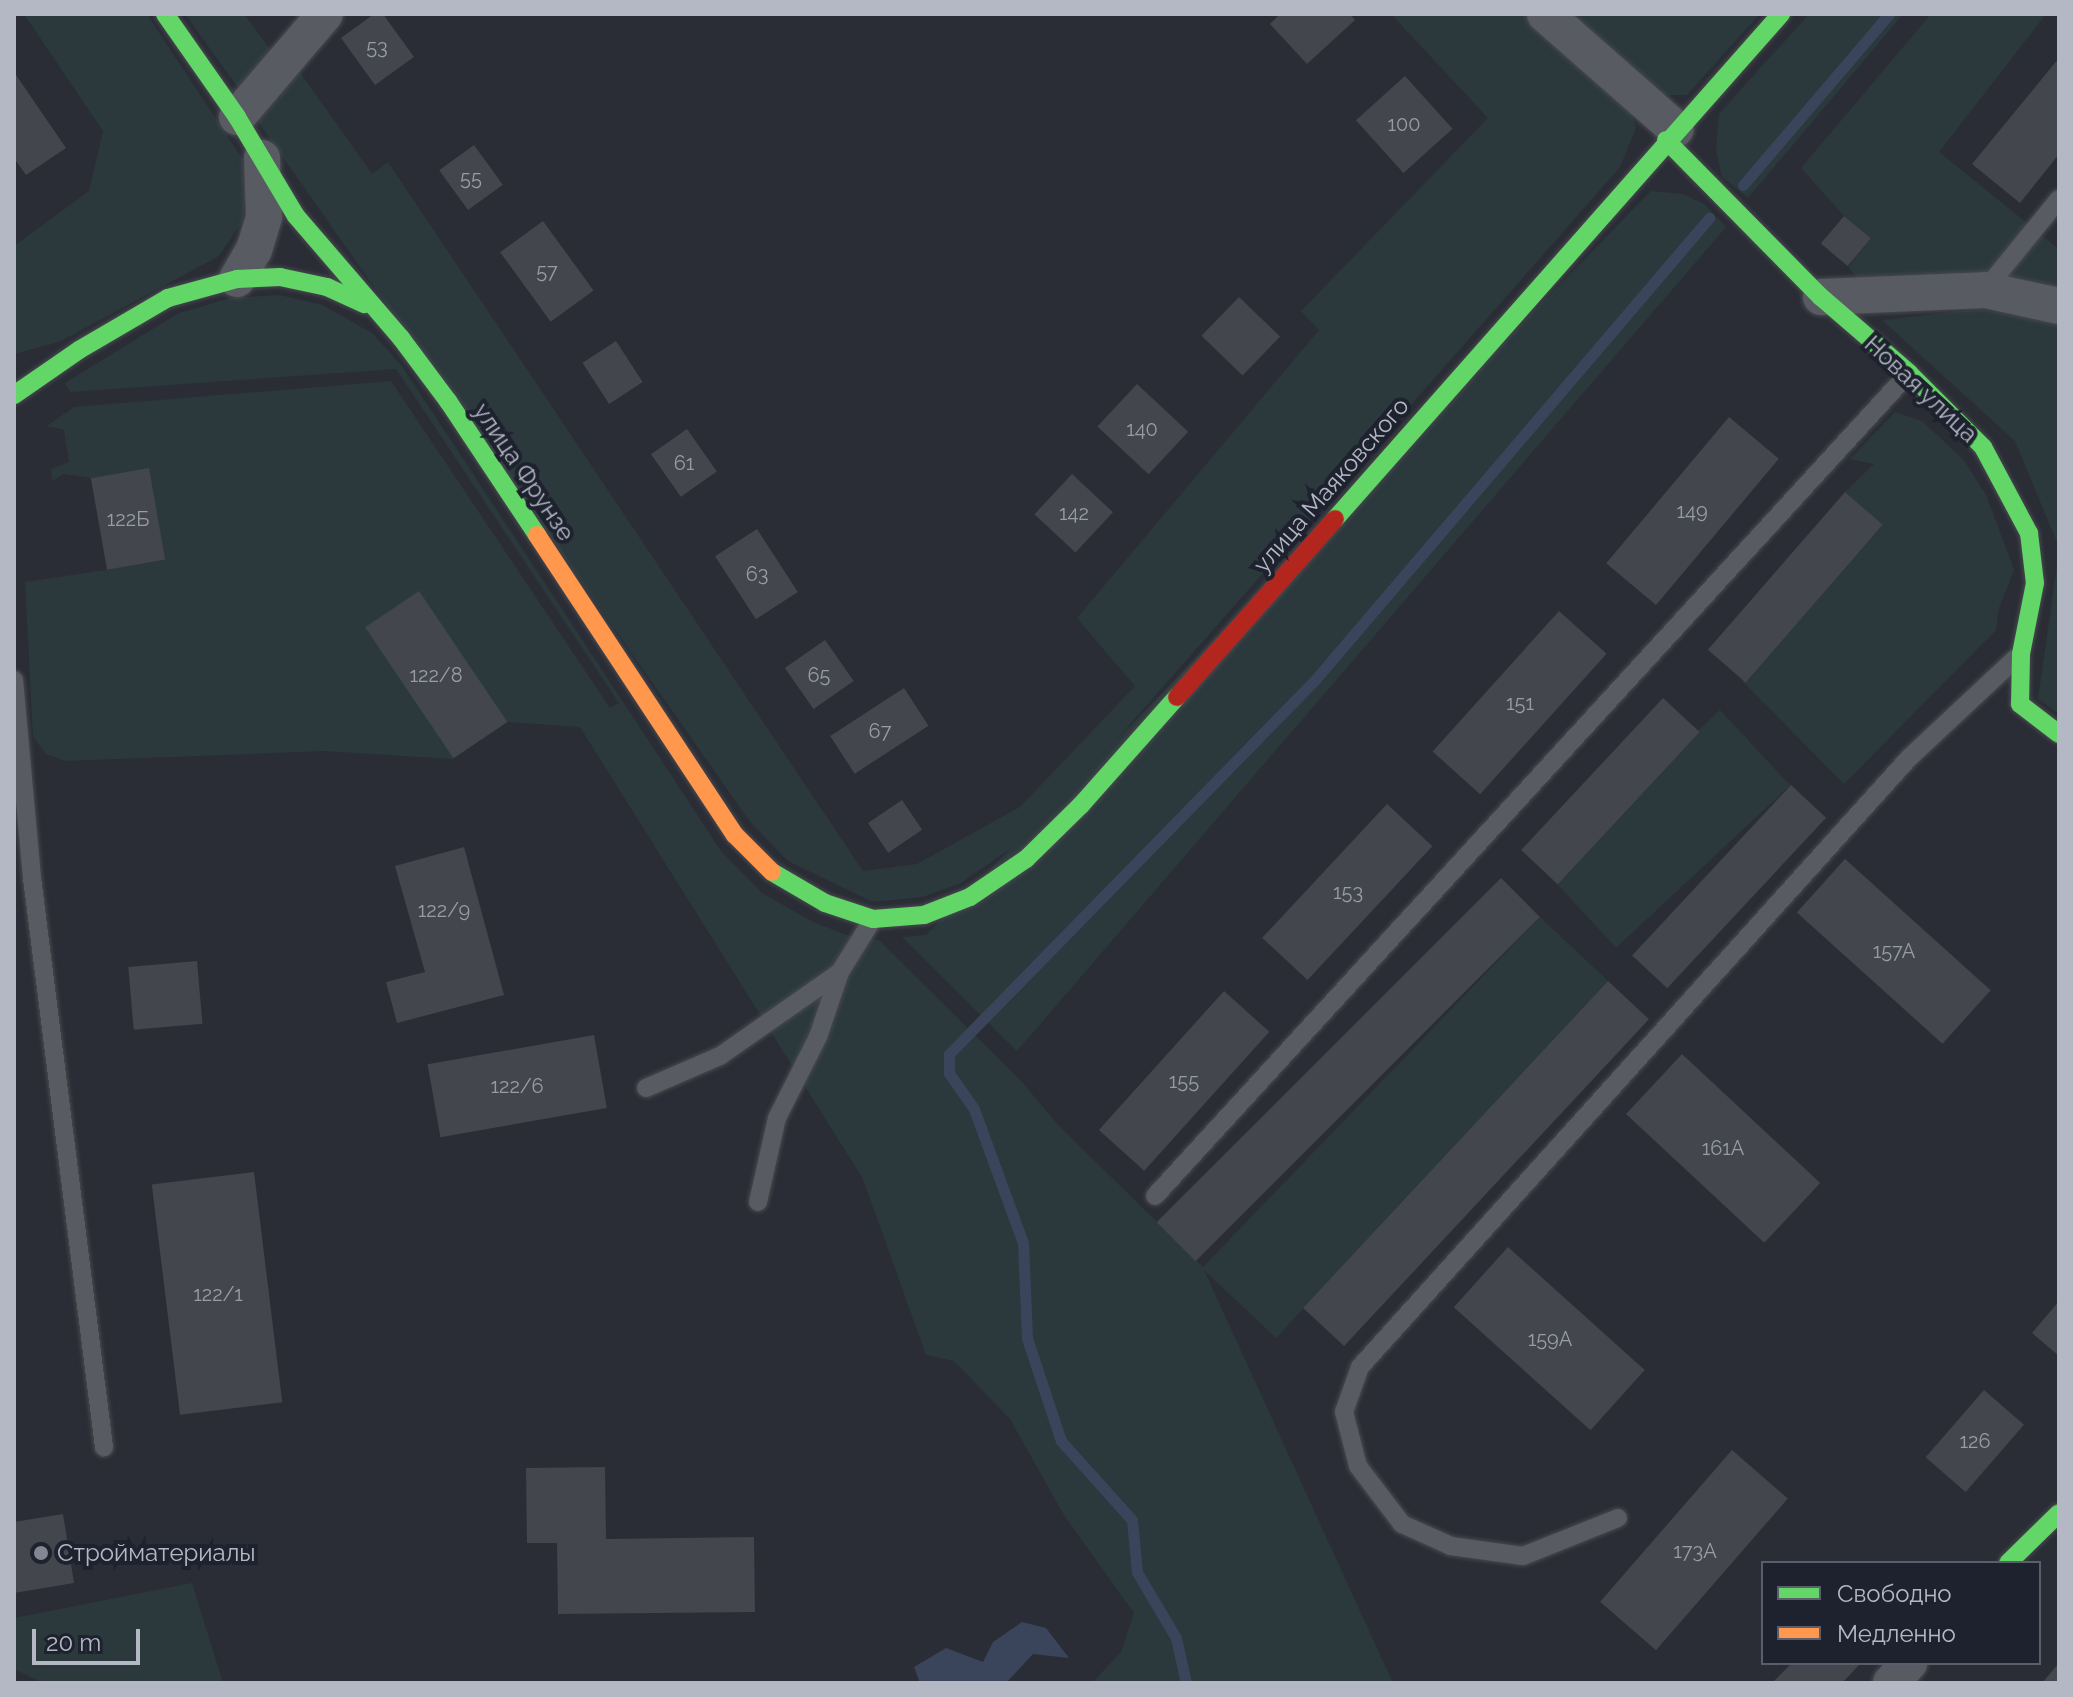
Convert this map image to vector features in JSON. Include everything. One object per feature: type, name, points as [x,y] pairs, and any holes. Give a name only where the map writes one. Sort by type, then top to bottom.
[{"type":"main road","name":"улица Фрунзе","points":[[165,14],[237,117],[296,216],[401,338],[457,414],[735,835],[775,875],[825,903],[873,919]]},
{"type":"main road","name":"улица Маяковского","points":[[873,919],[924,915],[970,897],[1026,859],[1081,805],[1671,134],[1781,14]]},
{"type":"main road","name":"Новая улица","points":[[1671,134],[1821,297],[1909,373],[1983,447],[2029,533],[2035,583],[2021,654],[2020,704],[2059,734]]},
{"type":"main road","points":[[14,395],[79,350],[168,298],[237,279],[280,277],[312,283],[373,309]]},
{"type":"main road","points":[[2010,1561],[2059,1513]]},
{"type":"street","points":[[237,117],[325,14]]},
{"type":"street","name":"Новая улица","points":[[1545,14],[1671,134]]},
{"type":"street","points":[[237,279],[254,250],[264,217],[262,157]]},
{"type":"street","points":[[1821,297],[1985,290],[2059,306]]},
{"type":"street","points":[[1891,1683],[1907,1665]]},
{"type":"lane","points":[[1985,290],[2059,199]]},
{"type":"lane","points":[[1155,1196],[1909,373]]},
{"type":"lane","points":[[1618,1518],[1523,1556],[1451,1546],[1402,1524],[1358,1466],[1344,1412],[1360,1367],[1909,758],[2021,654]]},
{"type":"lane","points":[[14,680],[32,878],[104,1447]]},
{"type":"lane","points":[[758,1202],[777,1118],[818,1037],[840,972],[873,919]]},
{"type":"lane","points":[[646,1088],[720,1056],[840,972]]},
{"type":"shaded area","points":[[24,14],[147,14],[243,160],[246,193],[243,220],[219,256],[61,341],[14,354],[14,246],[89,191],[103,131]]},
{"type":"shaded area","points":[[185,14],[244,14],[276,57],[238,88]]},
{"type":"shaded area","points":[[334,14],[344,14],[297,68],[372,174],[388,162],[863,871],[917,864],[1020,807],[1135,686],[1077,618],[1319,330],[1301,311],[1488,118],[1391,14],[1527,14],[1629,103],[1636,128],[1620,167],[1075,787],[1016,845],[961,883],[923,897],[873,902],[788,861],[751,823],[256,119]]},
{"type":"shaded area","points":[[1564,14],[1760,14],[1687,95],[1666,95],[1644,82]]},
{"type":"shaded area","points":[[1809,14],[1903,14],[1748,198],[1722,177],[1716,150],[1719,114]]},
{"type":"shaded area","points":[[1931,14],[2046,14],[1939,152],[2059,249],[2059,289],[1995,276],[1860,281],[1848,267],[1871,239],[1844,216],[1801,168]]},
{"type":"shaded area","points":[[1651,191],[1683,194],[1704,204],[1726,227],[1017,1051],[902,937],[926,935]]},
{"type":"shaded area","points":[[280,295],[322,305],[372,333],[402,366],[721,851],[762,893],[813,922],[847,935],[879,940],[1022,1082],[1058,1125],[1203,1267],[1540,917],[1608,981],[1276,1338],[1204,1270],[1393,1683],[1092,1683],[1121,1652],[1134,1613],[1064,1515],[1010,1419],[954,1361],[926,1355],[863,1179],[580,727],[507,722],[453,759],[325,751],[65,761],[46,754],[33,737],[25,582],[113,569],[91,478],[64,474],[52,481],[51,469],[69,462],[64,430],[47,426],[74,407],[391,381],[610,708],[619,703],[396,369],[70,392],[65,383],[179,313],[230,298]]},
{"type":"shaded area","points":[[1979,309],[2059,324],[2059,547],[2015,441],[1882,320]]},
{"type":"shaded area","points":[[1895,412],[1922,421],[1963,459],[1986,495],[2014,570],[1999,608],[1996,630],[1844,784],[1742,681],[1882,526],[1845,492],[1874,464],[1850,459]]},
{"type":"shaded area","points":[[2059,551],[2059,714],[2038,699]]},
{"type":"shaded area","points":[[1720,710],[1790,785],[1616,948],[1546,872]]},
{"type":"shaded area","points":[[192,1583],[223,1683],[43,1683],[14,1669],[14,1618]]},
{"type":"water","points":[[1022,1622],[1046,1628],[1069,1658],[1033,1654],[1006,1683],[920,1683],[914,1667],[946,1648],[983,1662],[993,1642]]},
{"type":"building","points":[[374,14],[383,14],[414,57],[375,85],[341,38]]},
{"type":"building","points":[[1280,14],[1350,14],[1355,20],[1307,64],[1270,24]]},
{"type":"building","points":[[2059,58],[2059,154],[2020,203],[1972,164]]},
{"type":"building","points":[[14,72],[66,148],[26,175],[14,158]]},
{"type":"building","points":[[1405,76],[1453,129],[1403,173],[1356,120]]},
{"type":"building","points":[[474,145],[503,185],[468,210],[439,170]]},
{"type":"building","points":[[1844,216],[1871,238],[1848,266],[1821,244]]},
{"type":"building","points":[[543,221],[594,291],[551,322],[500,252]]},
{"type":"building","points":[[1239,297],[1280,337],[1242,375],[1201,336]]},
{"type":"building","points":[[616,341],[643,382],[609,404],[582,363]]},
{"type":"building","points":[[1137,384],[1188,432],[1149,474],[1097,426]]},
{"type":"building","points":[[1729,417],[1779,459],[1656,605],[1606,563]]},
{"type":"building","points":[[687,429],[717,472],[681,497],[651,454]]},
{"type":"building","points":[[149,468],[165,560],[107,570],[91,478]]},
{"type":"building","points":[[1072,474],[1113,512],[1075,552],[1034,514]]},
{"type":"building","points":[[1845,492],[1883,525],[1746,683],[1708,650]]},
{"type":"building","points":[[757,529],[798,592],[756,619],[715,556]]},
{"type":"building","points":[[419,591],[507,722],[453,758],[365,627]]},
{"type":"building","points":[[1559,611],[1607,654],[1480,794],[1433,751]]},
{"type":"building","points":[[825,640],[854,681],[814,709],[785,668]]},
{"type":"building","points":[[904,688],[929,726],[855,774],[830,736]]},
{"type":"building","points":[[1663,698],[1700,732],[1558,884],[1521,850]]},
{"type":"building","points":[[1791,785],[1826,818],[1667,988],[1632,955]]},
{"type":"building","points":[[902,800],[922,830],[888,853],[868,823]]},
{"type":"building","points":[[1387,804],[1432,846],[1308,980],[1262,938]]},
{"type":"building","points":[[464,847],[504,995],[397,1023],[386,982],[425,972],[395,866]]},
{"type":"building","points":[[1845,859],[1991,990],[1942,1044],[1797,913]]},
{"type":"building","points":[[1501,878],[1540,917],[1196,1261],[1157,1222]]},
{"type":"building","points":[[197,961],[202,1024],[134,1030],[128,967]]},
{"type":"building","points":[[1608,981],[1649,1019],[1344,1346],[1303,1308]]},
{"type":"building","points":[[1224,991],[1269,1032],[1144,1171],[1099,1130]]},
{"type":"building","points":[[594,1035],[607,1108],[440,1137],[428,1064]]},
{"type":"building","points":[[1682,1054],[1820,1183],[1764,1243],[1626,1114]]},
{"type":"building","points":[[254,1172],[282,1402],[180,1415],[152,1185]]},
{"type":"building","points":[[1508,1247],[1645,1370],[1591,1430],[1454,1307]]},
{"type":"building","points":[[2059,1301],[2059,1356],[2032,1333]]},
{"type":"building","points":[[1984,1390],[2024,1425],[1966,1492],[1926,1457]]},
{"type":"building","points":[[1732,1450],[1788,1499],[1656,1650],[1600,1602]]},
{"type":"building","points":[[605,1467],[606,1539],[754,1537],[755,1612],[558,1614],[557,1543],[527,1543],[526,1468]]},
{"type":"building","name":"Стройматериалы","points":[[63,1514],[74,1583],[14,1593],[14,1522]]},
{"type":"building","points":[[2059,1663],[2059,1683],[2042,1683]]},
{"type":"building","points":[[1790,1665],[1859,1665],[1842,1683],[1772,1683]]},
{"type":"waterway","points":[[1743,185],[1889,14]]},
{"type":"waterway","points":[[1186,1683],[1176,1638],[1137,1572],[1132,1520],[1061,1441],[1027,1338],[1023,1243],[974,1109],[949,1073],[949,1054],[1314,681],[1709,218]]},
{"type":"traffic: fast","points":[[165,14],[237,117],[296,216],[401,338],[448,401],[537,535]]},
{"type":"traffic: fast","points":[[1335,519],[1781,14]]},
{"type":"traffic: fast","points":[[1666,140],[1821,297],[1909,373],[1983,447],[2029,533],[2035,583],[2021,654],[2020,704],[2059,734]]},
{"type":"traffic: fast","points":[[14,395],[79,350],[168,298],[237,279],[280,277],[327,287],[364,304]]},
{"type":"traffic: fast","points":[[772,872],[825,903],[873,919],[924,915],[970,897],[1026,859],[1081,805],[1177,697]]},
{"type":"traffic: fast","points":[[2010,1561],[2059,1513]]},
{"type":"traffic: slow","points":[[537,535],[735,835],[772,872]]},
{"type":"traffic: jam","points":[[1177,697],[1335,519]]},
{"type":"place","name":"Стройматериалы","points":[[41,1553]]}]
